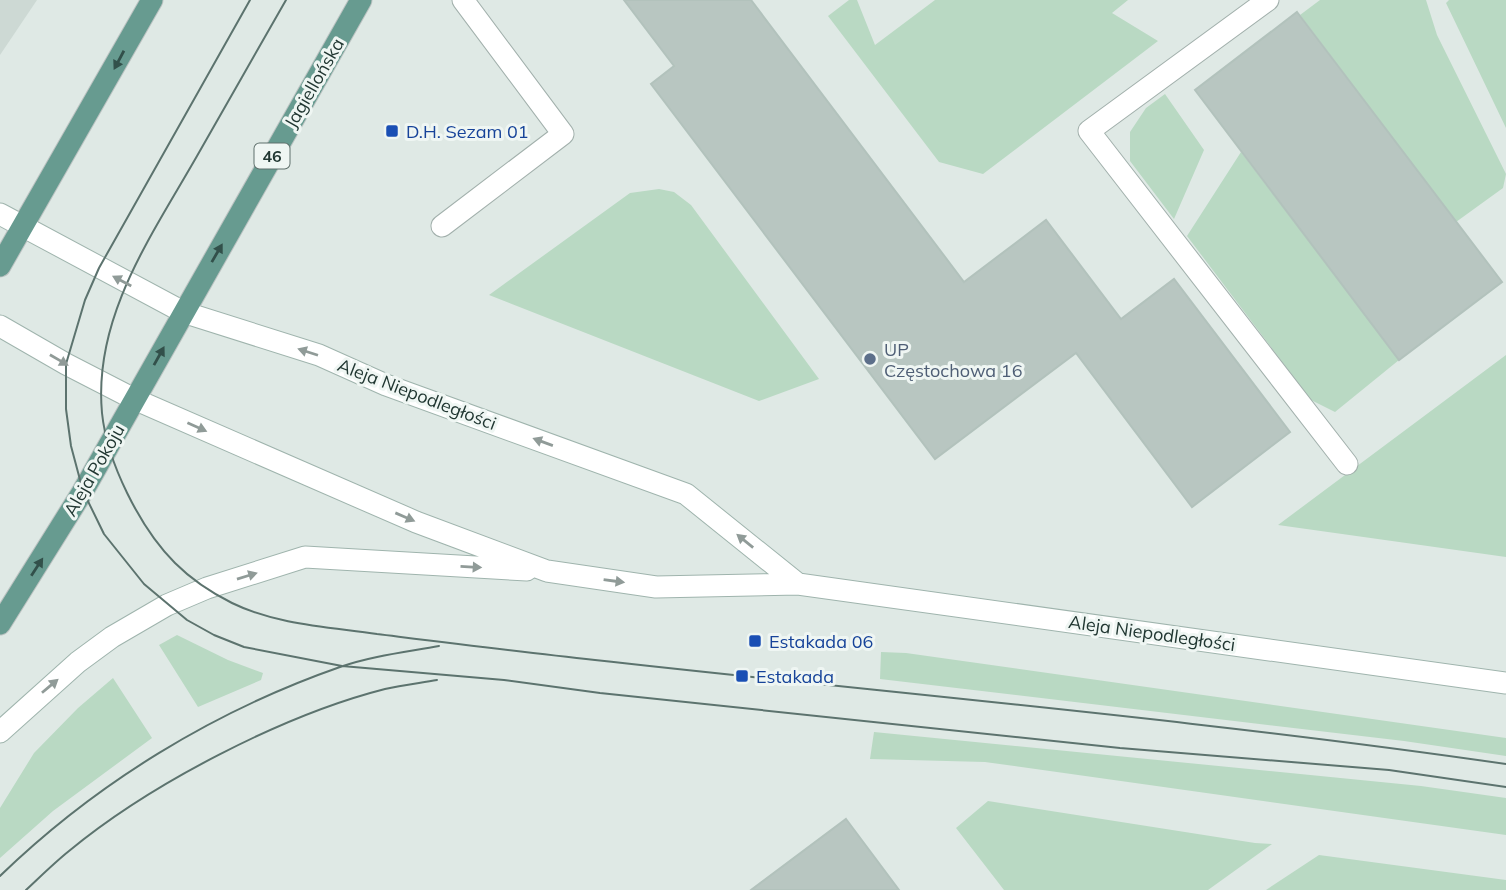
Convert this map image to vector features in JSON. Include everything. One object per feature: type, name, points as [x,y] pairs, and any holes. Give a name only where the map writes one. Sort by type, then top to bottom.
[{"type":"main road","points":[[0,266],[152,0]]},
{"type":"main road","name":"Jagiellońska","points":[[183,312],[361,0]]},
{"type":"main road","name":"Aleja Pokoju","points":[[0,624],[83,492],[183,312]]},
{"type":"street","points":[[442,226],[563,134],[463,0]]},
{"type":"street","points":[[1268,0],[1089,131],[1347,464]]},
{"type":"street","name":"Aleja Niepodległości","points":[[0,214],[183,312],[319,355],[386,385],[686,494],[798,584]]},
{"type":"street","name":"Aleja Niepodległości","points":[[0,326],[134,399],[416,522],[547,571],[656,587],[798,584],[1506,683]]},
{"type":"street","points":[[0,732],[78,662],[134,624],[207,588],[305,557],[547,571]]},
{"type":"shaded area","points":[[0,0],[37,0],[0,55]]},
{"type":"green space","points":[[849,0],[857,0],[875,45],[935,0],[1128,0],[1112,13],[1158,41],[983,174],[939,162],[828,16]]},
{"type":"green space","points":[[1320,0],[1426,0],[1437,35],[1506,174],[1503,188],[1456,222],[1300,15]]},
{"type":"green space","points":[[1449,0],[1506,0],[1506,128],[1446,3]]},
{"type":"green space","points":[[1165,94],[1204,150],[1174,219],[1130,161],[1130,132],[1146,108]]},
{"type":"green space","points":[[1241,152],[1399,360],[1335,412],[1311,400],[1187,236]]},
{"type":"green space","points":[[659,189],[674,192],[691,205],[819,379],[759,401],[489,295],[630,193]]},
{"type":"green space","points":[[1506,355],[1506,557],[1278,525]]},
{"type":"green space","points":[[177,635],[228,660],[263,673],[261,680],[198,707],[159,645]]},
{"type":"green space","points":[[881,652],[906,653],[1506,738],[1506,756],[1404,741],[880,679]]},
{"type":"green space","points":[[113,678],[152,738],[53,811],[0,858],[0,808],[34,753],[78,708]]},
{"type":"green space","points":[[874,732],[1421,786],[1506,798],[1506,835],[985,762],[870,759]]},
{"type":"green space","points":[[988,801],[1272,844],[1208,890],[1004,890],[956,828]]},
{"type":"green space","points":[[1319,855],[1506,880],[1506,890],[1266,890]]},
{"type":"building","points":[[624,0],[751,0],[964,282],[1046,220],[1121,319],[1174,279],[1290,432],[1192,507],[1076,353],[935,459],[651,84],[674,66]]},
{"type":"building","points":[[1297,12],[1502,282],[1399,360],[1195,90]]},
{"type":"building","points":[[846,819],[899,890],[751,890]]},
{"type":"tram line","points":[[250,0],[99,268],[85,300],[66,364],[66,409],[71,446],[83,491],[104,534],[144,584],[187,620],[244,647],[342,666],[504,680],[600,693],[1120,748],[1389,770],[1506,787]]},
{"type":"tram line","points":[[286,0],[129,278],[107,343],[102,378],[105,432],[127,493],[162,549],[181,569],[209,590],[232,603],[267,616],[322,627],[595,660],[1279,734],[1506,764]]},
{"type":"tram line","points":[[0,876],[76,810],[159,753],[202,728],[247,705],[340,667],[376,657],[439,646]]},
{"type":"tram line","points":[[26,890],[63,856],[102,826],[138,801],[219,755],[262,734],[345,701],[385,689],[437,680]]},
{"type":"place","name":"D.H. Sezam 01","points":[[392,131]]},
{"type":"place","name":"UP Częstochowa 16","points":[[870,359]]},
{"type":"place","name":"Estakada 06","points":[[755,641]]},
{"type":"place","name":"Estakada","points":[[742,676]]}]
